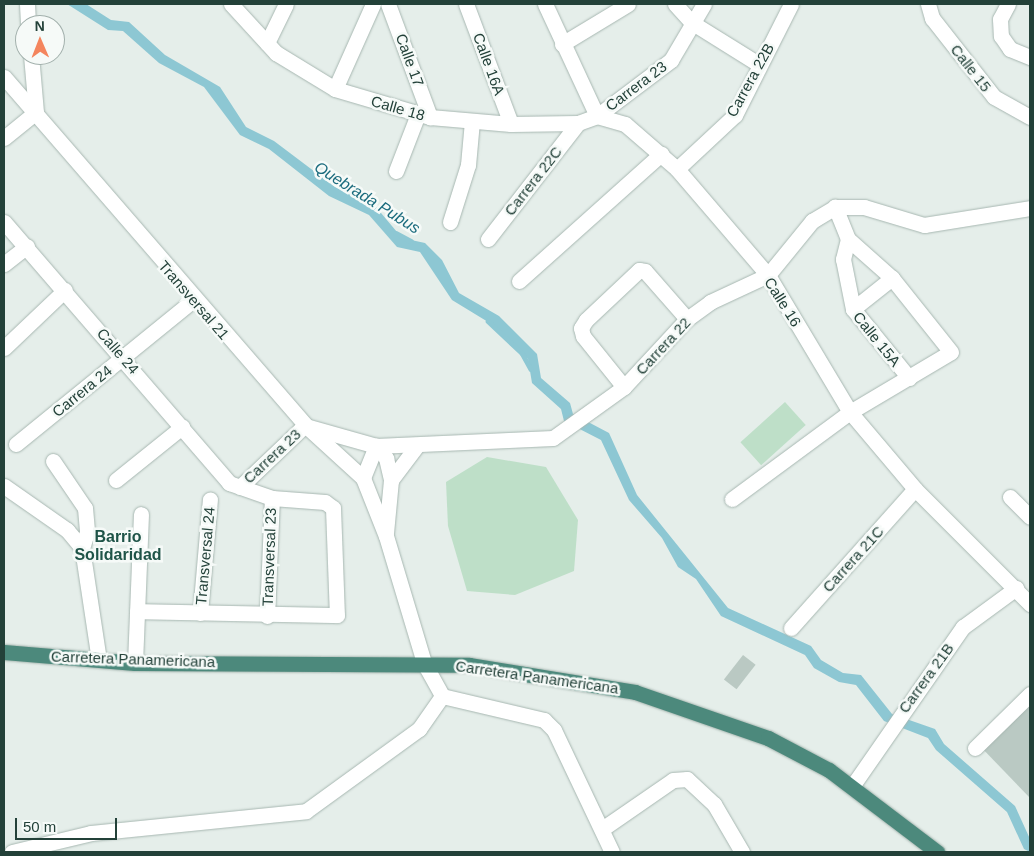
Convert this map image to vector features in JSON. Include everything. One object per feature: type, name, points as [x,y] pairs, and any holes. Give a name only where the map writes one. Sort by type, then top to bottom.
[{"type":"highway","name":"Carretera Panamericana","points":[[4,652],[135,663],[424,663],[469,665],[635,692],[768,738],[853,785],[937,852]]},
{"type":"street","name":"Calle 18","points":[[231,4],[267,43],[335,89],[424,115],[472,120],[511,124],[578,122],[597,116]]},
{"type":"street","points":[[267,43],[286,4]]},
{"type":"street","points":[[335,89],[373,4]]},
{"type":"street","name":"Calle 17","points":[[388,4],[424,115]]},
{"type":"street","name":"Calle 16A","points":[[466,4],[511,124]]},
{"type":"street","points":[[545,4],[597,116]]},
{"type":"street","points":[[562,44],[628,4]]},
{"type":"street","points":[[675,4],[691,22],[760,65]]},
{"type":"street","name":"Carrera 23","points":[[597,116],[671,60],[691,22],[704,4]]},
{"type":"street","name":"Carrera 22B","points":[[677,169],[735,115],[791,4]]},
{"type":"street","name":"Calle 15","points":[[928,4],[932,18],[994,98],[1030,117]]},
{"type":"street","points":[[1008,4],[1000,19],[1001,36],[1010,49],[1030,57]]},
{"type":"street","points":[[4,138],[36,112],[32,65]]},
{"type":"street","name":"Transversal 21","points":[[4,77],[36,112],[193,300],[305,426],[363,478],[386,536],[424,663],[442,696]]},
{"type":"street","points":[[396,171],[424,115]]},
{"type":"street","name":"Calle 16","points":[[597,116],[625,124],[677,169],[768,275],[850,412],[915,489],[1030,604]]},
{"type":"street","points":[[450,222],[468,165],[472,120]]},
{"type":"street","name":"Carrera 22C","points":[[488,239],[578,122]]},
{"type":"street","points":[[519,281],[661,154]]},
{"type":"street","points":[[732,498],[850,412],[950,352],[892,278],[848,239],[835,207],[864,208],[924,225],[1030,208]]},
{"type":"street","name":"Carrera 22","points":[[305,426],[376,446],[416,447],[552,438],[595,412],[624,388],[687,319],[710,302],[768,275],[812,221],[835,207]]},
{"type":"street","name":"Calle 24","points":[[4,222],[27,246],[234,485]]},
{"type":"street","name":"Calle 15A","points":[[848,239],[843,260],[853,309],[909,378]]},
{"type":"street","points":[[4,264],[27,246]]},
{"type":"street","points":[[624,388],[583,336],[581,328],[586,320],[639,270],[645,271],[687,319]]},
{"type":"street","points":[[853,309],[892,278]]},
{"type":"street","points":[[4,348],[65,290]]},
{"type":"street","name":"Carrera 24","points":[[16,444],[193,300]]},
{"type":"street","name":"Carrera 23","points":[[234,485],[305,426]]},
{"type":"street","points":[[116,480],[182,427]]},
{"type":"street","points":[[363,478],[376,446]]},
{"type":"street","name":"Transversal 21","points":[[376,446],[386,458],[391,480],[386,536]]},
{"type":"street","points":[[391,480],[416,447]]},
{"type":"street","points":[[53,462],[85,508],[87,532],[82,548],[99,660]]},
{"type":"street","points":[[137,611],[330,618],[337,615],[339,608],[335,519],[330,504],[272,498],[234,485]]},
{"type":"street","points":[[4,486],[66,530],[82,548]]},
{"type":"street","name":"Carrera 21C","points":[[791,628],[915,489]]},
{"type":"street","points":[[1010,497],[1030,517]]},
{"type":"street","name":"Transversal 23","points":[[267,616],[272,498]]},
{"type":"street","name":"Transversal 24","points":[[200,613],[210,499]]},
{"type":"street","points":[[135,663],[141,514]]},
{"type":"street","name":"Carrera 21B","points":[[853,785],[911,697],[964,627],[1016,588]]},
{"type":"street","points":[[975,748],[1030,694]]},
{"type":"street","points":[[12,852],[91,833],[306,811],[419,729],[442,696],[544,720],[554,730],[612,852]]},
{"type":"street","points":[[602,829],[674,780],[687,779],[714,804],[742,852]]},
{"type":"green space","points":[[785,402],[806,425],[761,465],[740,442]]},
{"type":"green space","points":[[487,457],[546,467],[578,520],[574,571],[515,595],[467,591],[448,526],[446,482]]},
{"type":"water","points":[[67,4],[86,4],[111,20],[129,22],[165,55],[220,87],[246,127],[274,141],[335,187],[376,207],[402,238],[425,243],[442,260],[459,293],[499,316],[537,354],[541,378],[570,403],[573,414],[609,433],[637,495],[728,608],[811,646],[821,660],[843,673],[861,675],[892,714],[935,729],[944,744],[1015,806],[1030,839],[1030,852],[1024,849],[1007,812],[936,750],[928,738],[884,721],[856,685],[839,682],[814,668],[805,655],[721,616],[696,579],[678,567],[662,538],[629,500],[601,440],[564,421],[561,409],[532,383],[528,359],[493,325],[452,300],[420,252],[397,247],[369,215],[329,196],[269,149],[240,135],[204,87],[159,63],[123,31],[108,30]]},
{"type":"building","points":[[743,655],[756,665],[737,689],[724,679]]},
{"type":"building","points":[[1030,697],[1030,798],[978,744]]},
{"type":"waterway","name":"Quebrada Pubus","points":[[396,233],[411,241]]},
{"type":"waterway","name":"Quebrada Pubus","points":[[488,321],[522,353],[531,369]]},
{"type":"district","name":"Barrio Solidaridad","points":[[118,546]]}]
